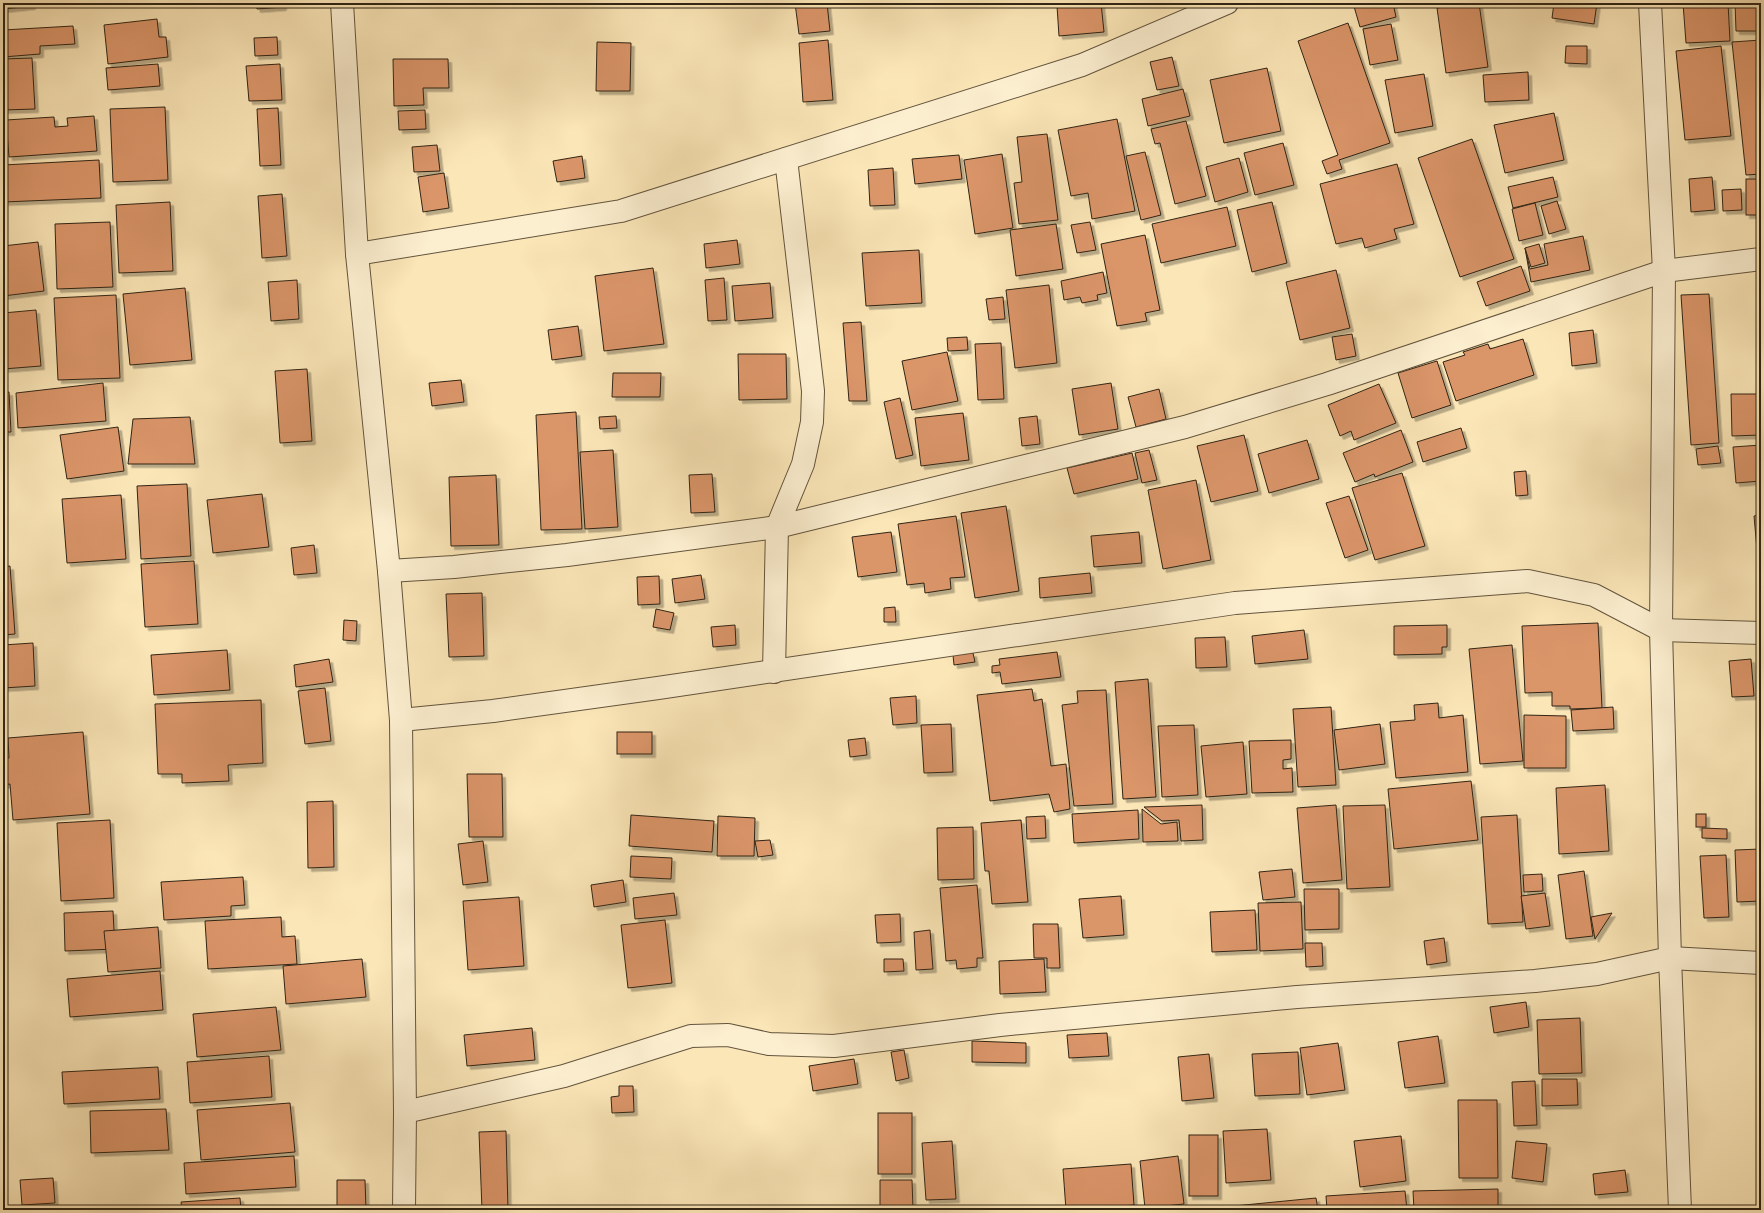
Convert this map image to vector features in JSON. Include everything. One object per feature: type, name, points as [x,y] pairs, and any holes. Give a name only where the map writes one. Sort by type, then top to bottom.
[{"type":"street","points":[[342,3],[357,254],[389,572],[401,720],[405,1112],[404,1210]]},
{"type":"street","points":[[357,254],[621,211],[1082,65],[1228,3]]},
{"type":"street","points":[[1650,3],[1664,271],[1661,630],[1670,958],[1680,1210]]},
{"type":"street","points":[[774,672],[777,527],[803,464],[812,422],[813,391],[786,159]]},
{"type":"street","points":[[389,572],[567,555],[777,527],[1185,427],[1327,384],[1664,271],[1761,259]]},
{"type":"street","points":[[401,720],[492,711],[774,672],[1235,603],[1528,581],[1594,595],[1661,630],[1761,633]]},
{"type":"street","points":[[405,1112],[564,1076],[691,1036],[728,1035],[769,1044],[834,1046],[1000,1025],[1289,998],[1536,981],[1597,974],[1670,958],[1761,963]]},
{"type":"building","points":[[3,3],[32,3],[32,6],[3,9]]},
{"type":"building","points":[[256,3],[283,3],[283,7],[257,9]]},
{"type":"building","points":[[795,3],[827,3],[830,31],[799,34]]},
{"type":"building","points":[[1101,3],[1104,32],[1059,36],[1057,6]]},
{"type":"building","points":[[1353,3],[1393,3],[1396,17],[1360,27]]},
{"type":"building","points":[[1479,3],[1488,67],[1446,73],[1437,8]]},
{"type":"building","points":[[1554,3],[1597,3],[1594,24],[1552,18]]},
{"type":"building","points":[[1683,3],[1728,3],[1730,41],[1686,43]]},
{"type":"building","points":[[1735,3],[1761,3],[1761,31],[1736,31]]},
{"type":"building","points":[[157,19],[159,37],[166,37],[168,57],[108,64],[104,25]]},
{"type":"building","points":[[1348,23],[1390,143],[1339,160],[1342,169],[1327,174],[1322,161],[1338,155],[1298,41]]},
{"type":"building","points":[[1391,24],[1398,60],[1370,65],[1363,29]]},
{"type":"building","points":[[73,26],[75,44],[40,46],[40,54],[3,57],[3,30]]},
{"type":"building","points":[[277,37],[278,55],[255,56],[254,38]]},
{"type":"building","points":[[828,40],[833,100],[803,102],[799,43]]},
{"type":"building","points":[[1761,40],[1761,174],[1746,175],[1732,42]]},
{"type":"building","points":[[597,42],[631,43],[630,91],[596,91]]},
{"type":"building","points":[[1566,46],[1587,46],[1587,64],[1565,63]]},
{"type":"building","points":[[1721,46],[1731,136],[1685,140],[1676,51]]},
{"type":"building","points":[[1172,57],[1179,86],[1157,90],[1150,62]]},
{"type":"building","points":[[32,58],[35,109],[3,110],[3,59]]},
{"type":"building","points":[[393,59],[448,59],[449,88],[423,88],[424,105],[394,106]]},
{"type":"building","points":[[158,64],[160,86],[108,90],[106,68]]},
{"type":"building","points":[[280,64],[282,100],[249,101],[246,66]]},
{"type":"building","points":[[1267,68],[1281,131],[1224,143],[1210,80]]},
{"type":"building","points":[[1528,72],[1529,100],[1485,102],[1483,75]]},
{"type":"building","points":[[1424,74],[1433,126],[1395,133],[1385,80]]},
{"type":"building","points":[[1183,89],[1190,116],[1148,126],[1142,99]]},
{"type":"building","points":[[165,107],[168,180],[113,182],[110,109]]},
{"type":"building","points":[[278,108],[281,165],[260,166],[257,109]]},
{"type":"building","points":[[425,110],[426,129],[399,130],[398,111]]},
{"type":"building","points":[[1554,113],[1564,160],[1505,173],[1494,125]]},
{"type":"building","points":[[94,116],[97,151],[9,157],[6,120],[54,117],[55,127],[68,126],[67,118]]},
{"type":"building","points":[[1117,119],[1135,211],[1092,219],[1088,193],[1071,196],[1058,130]]},
{"type":"building","points":[[1186,121],[1206,196],[1175,204],[1160,143],[1155,144],[1151,129]]},
{"type":"building","points":[[1047,134],[1058,220],[1019,224],[1014,183],[1022,182],[1017,137]]},
{"type":"building","points":[[1472,139],[1514,259],[1460,277],[1418,158]]},
{"type":"building","points":[[1283,143],[1294,185],[1255,195],[1244,153]]},
{"type":"building","points":[[437,145],[440,171],[414,172],[412,147]]},
{"type":"building","points":[[1145,152],[1161,215],[1141,220],[1126,156]]},
{"type":"building","points":[[1002,154],[1013,228],[975,234],[964,160]]},
{"type":"building","points":[[959,155],[962,179],[915,184],[912,159]]},
{"type":"building","points":[[582,156],[585,178],[557,182],[553,161]]},
{"type":"building","points":[[1239,158],[1248,192],[1215,202],[1206,167]]},
{"type":"building","points":[[99,160],[101,198],[3,202],[3,165]]},
{"type":"building","points":[[1397,164],[1414,224],[1394,229],[1397,239],[1365,248],[1362,238],[1336,244],[1320,184]]},
{"type":"building","points":[[893,168],[895,205],[870,206],[868,170]]},
{"type":"building","points":[[444,173],[449,208],[423,212],[418,177]]},
{"type":"building","points":[[1553,177],[1558,197],[1513,208],[1508,187]]},
{"type":"building","points":[[1712,177],[1715,210],[1691,212],[1689,179]]},
{"type":"building","points":[[1746,179],[1761,179],[1761,215],[1746,215]]},
{"type":"building","points":[[1741,189],[1742,210],[1723,211],[1722,190]]},
{"type":"building","points":[[282,194],[287,256],[262,258],[258,196]]},
{"type":"building","points":[[1557,201],[1566,229],[1549,234],[1541,206]]},
{"type":"building","points":[[170,202],[173,271],[119,273],[116,205]]},
{"type":"building","points":[[1272,202],[1287,263],[1252,272],[1237,210]]},
{"type":"building","points":[[1535,203],[1543,235],[1519,241],[1512,209]]},
{"type":"building","points":[[1227,207],[1236,246],[1161,263],[1152,224]]},
{"type":"building","points":[[110,222],[113,287],[57,289],[55,224]]},
{"type":"building","points":[[1090,222],[1096,250],[1077,253],[1071,225]]},
{"type":"building","points":[[1056,224],[1063,269],[1016,276],[1010,230]]},
{"type":"building","points":[[1145,235],[1160,310],[1145,313],[1147,321],[1117,326],[1101,244]]},
{"type":"building","points":[[1583,236],[1590,270],[1531,282],[1525,248],[1530,269],[1548,265],[1544,244]]},
{"type":"building","points":[[737,240],[740,264],[706,268],[704,244]]},
{"type":"building","points":[[38,242],[44,291],[3,296],[3,246]]},
{"type":"building","points":[[1539,244],[1545,263],[1531,267],[1525,248]]},
{"type":"building","points":[[919,250],[922,303],[866,306],[862,253]]},
{"type":"building","points":[[1521,266],[1530,291],[1486,306],[1477,282]]},
{"type":"building","points":[[653,268],[664,344],[604,351],[595,276]]},
{"type":"building","points":[[1336,270],[1350,328],[1300,340],[1286,282]]},
{"type":"building","points":[[1103,272],[1107,293],[1097,295],[1098,300],[1082,303],[1080,297],[1064,300],[1061,281]]},
{"type":"building","points":[[724,278],[727,320],[708,321],[705,280]]},
{"type":"building","points":[[297,280],[299,319],[271,321],[268,282]]},
{"type":"building","points":[[770,283],[773,318],[735,321],[732,286]]},
{"type":"building","points":[[1049,285],[1057,363],[1015,368],[1006,290]]},
{"type":"building","points":[[185,288],[192,360],[130,365],[123,294]]},
{"type":"building","points":[[1709,294],[1719,443],[1691,445],[1681,295]]},
{"type":"building","points":[[116,295],[120,378],[58,380],[54,298]]},
{"type":"building","points":[[1003,297],[1005,319],[989,320],[986,299]]},
{"type":"building","points":[[36,310],[41,366],[3,369],[3,313]]},
{"type":"building","points":[[861,322],[867,401],[849,401],[843,323]]},
{"type":"building","points":[[578,326],[582,356],[552,360],[548,330]]},
{"type":"building","points":[[1593,330],[1597,363],[1572,366],[1569,333]]},
{"type":"building","points":[[1352,334],[1356,356],[1336,360],[1332,337]]},
{"type":"building","points":[[967,337],[968,350],[948,351],[947,338]]},
{"type":"building","points":[[1523,339],[1534,375],[1456,401],[1443,362],[1465,355],[1463,352],[1488,344],[1490,349]]},
{"type":"building","points":[[1001,343],[1004,399],[978,400],[975,344]]},
{"type":"building","points":[[947,352],[958,401],[912,410],[902,361]]},
{"type":"building","points":[[738,354],[786,354],[787,399],[739,400]]},
{"type":"building","points":[[1437,361],[1451,405],[1412,418],[1398,373]]},
{"type":"building","points":[[307,369],[312,441],[280,443],[275,371]]},
{"type":"building","points":[[613,373],[661,373],[660,397],[612,397]]},
{"type":"building","points":[[461,380],[464,402],[432,406],[429,383]]},
{"type":"building","points":[[103,383],[106,421],[18,428],[16,393]]},
{"type":"building","points":[[1111,383],[1118,429],[1079,435],[1072,389]]},
{"type":"building","points":[[1379,384],[1396,423],[1354,440],[1351,431],[1340,436],[1328,405]]},
{"type":"building","points":[[1159,389],[1166,419],[1136,427],[1128,397]]},
{"type":"building","points":[[3,392],[9,392],[11,432],[3,432]]},
{"type":"building","points":[[1731,394],[1761,394],[1761,435],[1732,436]]},
{"type":"building","points":[[900,398],[913,455],[896,459],[884,402]]},
{"type":"building","points":[[576,412],[582,529],[541,530],[536,415]]},
{"type":"building","points":[[963,413],[969,460],[921,466],[915,418]]},
{"type":"building","points":[[616,416],[617,428],[600,429],[599,417]]},
{"type":"building","points":[[1037,416],[1040,444],[1022,446],[1019,418]]},
{"type":"building","points":[[190,417],[195,464],[128,464],[133,419]]},
{"type":"building","points":[[118,427],[124,471],[67,479],[60,435]]},
{"type":"building","points":[[1461,428],[1467,448],[1423,462],[1417,442]]},
{"type":"building","points":[[1401,430],[1413,462],[1375,477],[1374,474],[1355,482],[1343,453]]},
{"type":"building","points":[[1244,435],[1258,491],[1211,502],[1197,446]]},
{"type":"building","points":[[1307,440],[1319,479],[1269,493],[1258,454]]},
{"type":"building","points":[[1761,445],[1761,481],[1736,483],[1733,447]]},
{"type":"building","points":[[1718,446],[1721,463],[1698,465],[1696,449]]},
{"type":"building","points":[[613,450],[618,527],[585,529],[580,452]]},
{"type":"building","points":[[1149,450],[1157,480],[1142,483],[1135,453]]},
{"type":"building","points":[[1132,453],[1138,479],[1074,494],[1067,468]]},
{"type":"building","points":[[1526,471],[1528,495],[1516,496],[1514,472]]},
{"type":"building","points":[[1402,473],[1425,546],[1375,560],[1352,488]]},
{"type":"building","points":[[712,474],[715,512],[691,513],[689,475]]},
{"type":"building","points":[[496,475],[499,545],[451,546],[449,477]]},
{"type":"building","points":[[1196,480],[1211,560],[1163,569],[1148,490]]},
{"type":"building","points":[[187,484],[191,556],[141,559],[137,486]]},
{"type":"building","points":[[262,494],[269,547],[213,553],[207,500]]},
{"type":"building","points":[[121,495],[126,559],[67,563],[62,499]]},
{"type":"building","points":[[1349,496],[1368,550],[1345,558],[1326,503]]},
{"type":"building","points":[[1006,506],[1019,591],[975,598],[961,513]]},
{"type":"building","points":[[1761,515],[1761,595],[1754,516]]},
{"type":"building","points":[[956,516],[965,577],[950,578],[951,589],[925,593],[924,583],[907,585],[898,524]]},
{"type":"building","points":[[891,532],[897,572],[858,577],[852,537]]},
{"type":"building","points":[[1139,532],[1142,563],[1094,567],[1091,536]]},
{"type":"building","points":[[314,545],[317,573],[294,575],[291,548]]},
{"type":"building","points":[[194,561],[198,624],[145,627],[141,564]]},
{"type":"building","points":[[10,566],[15,634],[3,635],[3,567]]},
{"type":"building","points":[[1090,573],[1092,593],[1040,598],[1039,578]]},
{"type":"building","points":[[701,575],[705,599],[675,603],[672,579]]},
{"type":"building","points":[[659,576],[660,604],[638,605],[637,577]]},
{"type":"building","points":[[482,593],[484,656],[449,657],[446,594]]},
{"type":"building","points":[[895,607],[896,622],[884,622],[884,608]]},
{"type":"building","points":[[656,609],[674,613],[670,630],[653,627]]},
{"type":"building","points":[[344,620],[357,621],[356,641],[343,640]]},
{"type":"building","points":[[1598,623],[1602,708],[1570,709],[1570,706],[1552,706],[1552,692],[1525,693],[1522,626]]},
{"type":"building","points":[[735,625],[736,645],[713,647],[711,627]]},
{"type":"building","points":[[1447,625],[1447,647],[1442,647],[1442,654],[1394,655],[1394,626]]},
{"type":"building","points":[[1304,630],[1308,659],[1255,664],[1252,636]]},
{"type":"building","points":[[1225,637],[1227,667],[1196,668],[1195,638]]},
{"type":"building","points":[[33,643],[35,686],[3,688],[3,645]]},
{"type":"building","points":[[1512,645],[1523,761],[1480,764],[1469,649]]},
{"type":"building","points":[[227,650],[230,690],[154,695],[151,655]]},
{"type":"building","points":[[1057,652],[1061,677],[1002,684],[1000,672],[992,673],[992,666],[1000,665],[999,659]]},
{"type":"building","points":[[973,653],[975,662],[954,665],[953,655]]},
{"type":"building","points":[[329,659],[333,682],[296,687],[294,665]]},
{"type":"building","points":[[1751,659],[1754,696],[1732,697],[1729,661]]},
{"type":"building","points":[[1148,679],[1156,797],[1123,799],[1115,682]]},
{"type":"building","points":[[325,688],[331,741],[305,744],[298,691]]},
{"type":"building","points":[[1032,689],[1034,701],[1042,699],[1051,766],[1066,764],[1070,809],[1054,812],[1049,794],[990,801],[977,695]]},
{"type":"building","points":[[1106,690],[1113,804],[1074,806],[1062,705],[1078,703],[1077,691]]},
{"type":"building","points":[[916,696],[917,723],[893,725],[890,698]]},
{"type":"building","points":[[261,700],[263,763],[228,765],[229,781],[182,783],[182,774],[158,774],[155,704]]},
{"type":"building","points":[[1438,703],[1439,718],[1463,715],[1468,772],[1396,778],[1390,722],[1415,720],[1414,705]]},
{"type":"building","points":[[1331,707],[1336,785],[1298,787],[1293,709]]},
{"type":"building","points":[[1613,707],[1614,729],[1573,731],[1571,710]]},
{"type":"building","points":[[1524,715],[1566,716],[1566,768],[1524,768]]},
{"type":"building","points":[[951,724],[953,772],[924,773],[921,725]]},
{"type":"building","points":[[1380,724],[1385,764],[1339,770],[1334,730]]},
{"type":"building","points":[[1194,725],[1198,795],[1162,797],[1158,726]]},
{"type":"building","points":[[83,732],[90,814],[13,820],[10,784],[3,785],[3,758],[9,758],[8,738]]},
{"type":"building","points":[[617,732],[652,732],[652,754],[617,754]]},
{"type":"building","points":[[865,738],[867,755],[850,757],[848,740]]},
{"type":"building","points":[[1291,740],[1291,759],[1283,760],[1283,769],[1292,768],[1293,792],[1252,793],[1249,741]]},
{"type":"building","points":[[1243,742],[1247,794],[1206,797],[1201,746]]},
{"type":"building","points":[[467,774],[502,774],[503,837],[469,837]]},
{"type":"building","points":[[1471,781],[1478,840],[1394,849],[1388,789]]},
{"type":"building","points":[[1605,785],[1609,851],[1559,854],[1556,788]]},
{"type":"building","points":[[1758,798],[1761,798],[1761,838],[1759,838]]},
{"type":"building","points":[[333,801],[334,867],[308,868],[307,802]]},
{"type":"building","points":[[1202,805],[1203,840],[1181,841],[1179,820],[1162,821],[1144,807]]},
{"type":"building","points":[[1336,805],[1342,880],[1303,883],[1297,808]]},
{"type":"building","points":[[1385,805],[1390,887],[1347,889],[1343,806]]},
{"type":"building","points":[[1142,809],[1161,824],[1177,822],[1178,841],[1143,842]]},
{"type":"building","points":[[1138,810],[1139,839],[1074,843],[1072,814]]},
{"type":"building","points":[[1696,814],[1706,814],[1706,827],[1696,827]]},
{"type":"building","points":[[631,815],[714,821],[712,852],[629,846]]},
{"type":"building","points":[[1517,815],[1523,922],[1488,924],[1481,817]]},
{"type":"building","points":[[718,816],[755,818],[754,856],[717,856]]},
{"type":"building","points":[[1045,816],[1046,838],[1027,839],[1026,817]]},
{"type":"building","points":[[110,820],[114,898],[61,901],[57,823]]},
{"type":"building","points":[[1021,820],[1028,902],[992,904],[989,871],[985,871],[981,823]]},
{"type":"building","points":[[973,827],[974,879],[938,880],[937,828]]},
{"type":"building","points":[[1702,828],[1727,829],[1727,839],[1702,838]]},
{"type":"building","points":[[770,840],[773,855],[758,857],[755,841]]},
{"type":"building","points":[[483,841],[488,882],[463,885],[458,844]]},
{"type":"building","points":[[1761,849],[1761,901],[1737,902],[1735,850]]},
{"type":"building","points":[[1726,855],[1729,917],[1704,918],[1700,856]]},
{"type":"building","points":[[631,856],[672,858],[671,879],[630,877]]},
{"type":"building","points":[[1292,869],[1295,897],[1263,900],[1259,872]]},
{"type":"building","points":[[1584,871],[1593,936],[1566,939],[1558,875]]},
{"type":"building","points":[[1542,874],[1543,891],[1524,892],[1523,875]]},
{"type":"building","points":[[243,877],[245,905],[231,906],[231,916],[164,920],[161,882]]},
{"type":"building","points":[[623,880],[626,902],[594,907],[591,885]]},
{"type":"building","points":[[977,885],[983,958],[977,958],[977,967],[957,969],[956,960],[946,961],[940,888]]},
{"type":"building","points":[[1304,889],[1339,889],[1339,929],[1305,930]]},
{"type":"building","points":[[674,893],[677,915],[635,919],[633,898]]},
{"type":"building","points":[[1545,893],[1550,926],[1526,929],[1521,896]]},
{"type":"building","points":[[1121,896],[1124,935],[1083,938],[1079,899]]},
{"type":"building","points":[[519,897],[524,966],[468,970],[463,901]]},
{"type":"building","points":[[1301,902],[1303,949],[1260,951],[1258,903]]},
{"type":"building","points":[[1255,910],[1257,950],[1212,952],[1210,912]]},
{"type":"building","points":[[113,911],[115,949],[65,951],[64,913]]},
{"type":"building","points":[[1612,913],[1595,939],[1591,917]]},
{"type":"building","points":[[900,914],[901,942],[877,943],[875,915]]},
{"type":"building","points":[[281,917],[282,937],[295,936],[297,964],[208,969],[205,921]]},
{"type":"building","points":[[665,920],[672,983],[628,988],[621,925]]},
{"type":"building","points":[[1033,924],[1058,924],[1060,968],[1047,968],[1047,958],[1034,958]]},
{"type":"building","points":[[158,927],[161,968],[108,972],[104,931]]},
{"type":"building","points":[[930,930],[933,969],[916,970],[914,932]]},
{"type":"building","points":[[1444,938],[1447,962],[1427,965],[1424,941]]},
{"type":"building","points":[[1305,943],[1322,943],[1323,966],[1306,967]]},
{"type":"building","points":[[362,959],[366,997],[286,1004],[283,966]]},
{"type":"building","points":[[884,959],[903,959],[904,971],[884,972]]},
{"type":"building","points":[[1044,959],[1046,992],[1000,994],[999,961]]},
{"type":"building","points":[[160,971],[163,1010],[70,1017],[67,979]]},
{"type":"building","points":[[1526,1002],[1529,1027],[1494,1033],[1490,1007]]},
{"type":"building","points":[[276,1007],[281,1050],[197,1057],[193,1014]]},
{"type":"building","points":[[1580,1018],[1582,1073],[1539,1074],[1537,1020]]},
{"type":"building","points":[[532,1028],[535,1060],[467,1066],[464,1035]]},
{"type":"building","points":[[1107,1033],[1109,1056],[1069,1058],[1067,1035]]},
{"type":"building","points":[[1438,1036],[1445,1083],[1405,1088],[1398,1042]]},
{"type":"building","points":[[972,1041],[1026,1043],[1026,1063],[972,1062]]},
{"type":"building","points":[[1338,1043],[1345,1090],[1307,1095],[1300,1048]]},
{"type":"building","points":[[904,1050],[909,1078],[896,1081],[891,1052]]},
{"type":"building","points":[[1298,1052],[1300,1094],[1255,1096],[1252,1054]]},
{"type":"building","points":[[1209,1054],[1214,1098],[1182,1101],[1178,1057]]},
{"type":"building","points":[[269,1056],[272,1097],[190,1103],[187,1062]]},
{"type":"building","points":[[854,1059],[858,1084],[813,1091],[809,1066]]},
{"type":"building","points":[[158,1067],[160,1099],[64,1104],[62,1072]]},
{"type":"building","points":[[1542,1079],[1577,1079],[1578,1105],[1542,1106]]},
{"type":"building","points":[[1535,1081],[1537,1125],[1514,1126],[1512,1082]]},
{"type":"building","points":[[619,1086],[633,1086],[634,1112],[612,1113],[611,1097],[619,1096]]},
{"type":"building","points":[[1458,1100],[1497,1100],[1498,1178],[1459,1178]]},
{"type":"building","points":[[290,1103],[295,1152],[201,1160],[197,1110]]},
{"type":"building","points":[[166,1109],[169,1150],[91,1153],[90,1111]]},
{"type":"building","points":[[878,1113],[912,1113],[912,1174],[878,1174]]},
{"type":"building","points":[[1267,1129],[1271,1180],[1226,1183],[1223,1131]]},
{"type":"building","points":[[506,1131],[508,1210],[482,1210],[479,1132]]},
{"type":"building","points":[[1189,1135],[1218,1135],[1218,1196],[1189,1196]]},
{"type":"building","points":[[1401,1136],[1406,1181],[1360,1187],[1354,1141]]},
{"type":"building","points":[[952,1141],[956,1199],[926,1200],[922,1143]]},
{"type":"building","points":[[1516,1141],[1547,1144],[1543,1182],[1512,1178]]},
{"type":"building","points":[[294,1156],[296,1187],[186,1194],[184,1163]]},
{"type":"building","points":[[1178,1156],[1184,1204],[1145,1208],[1140,1161]]},
{"type":"building","points":[[1131,1164],[1134,1205],[1066,1210],[1063,1169]]},
{"type":"building","points":[[1625,1170],[1628,1192],[1595,1195],[1593,1174]]},
{"type":"building","points":[[53,1178],[55,1203],[22,1205],[20,1180]]},
{"type":"building","points":[[337,1180],[365,1180],[366,1210],[337,1210]]},
{"type":"building","points":[[880,1180],[912,1180],[913,1210],[880,1210]]},
{"type":"building","points":[[1759,1181],[1761,1181],[1761,1210],[1760,1210]]},
{"type":"building","points":[[1498,1189],[1498,1210],[1414,1210],[1413,1191]]},
{"type":"building","points":[[1405,1191],[1407,1210],[1327,1210],[1326,1196]]},
{"type":"building","points":[[240,1198],[241,1210],[182,1210],[181,1202]]},
{"type":"building","points":[[1316,1198],[1318,1210],[1234,1210],[1234,1206]]}]
